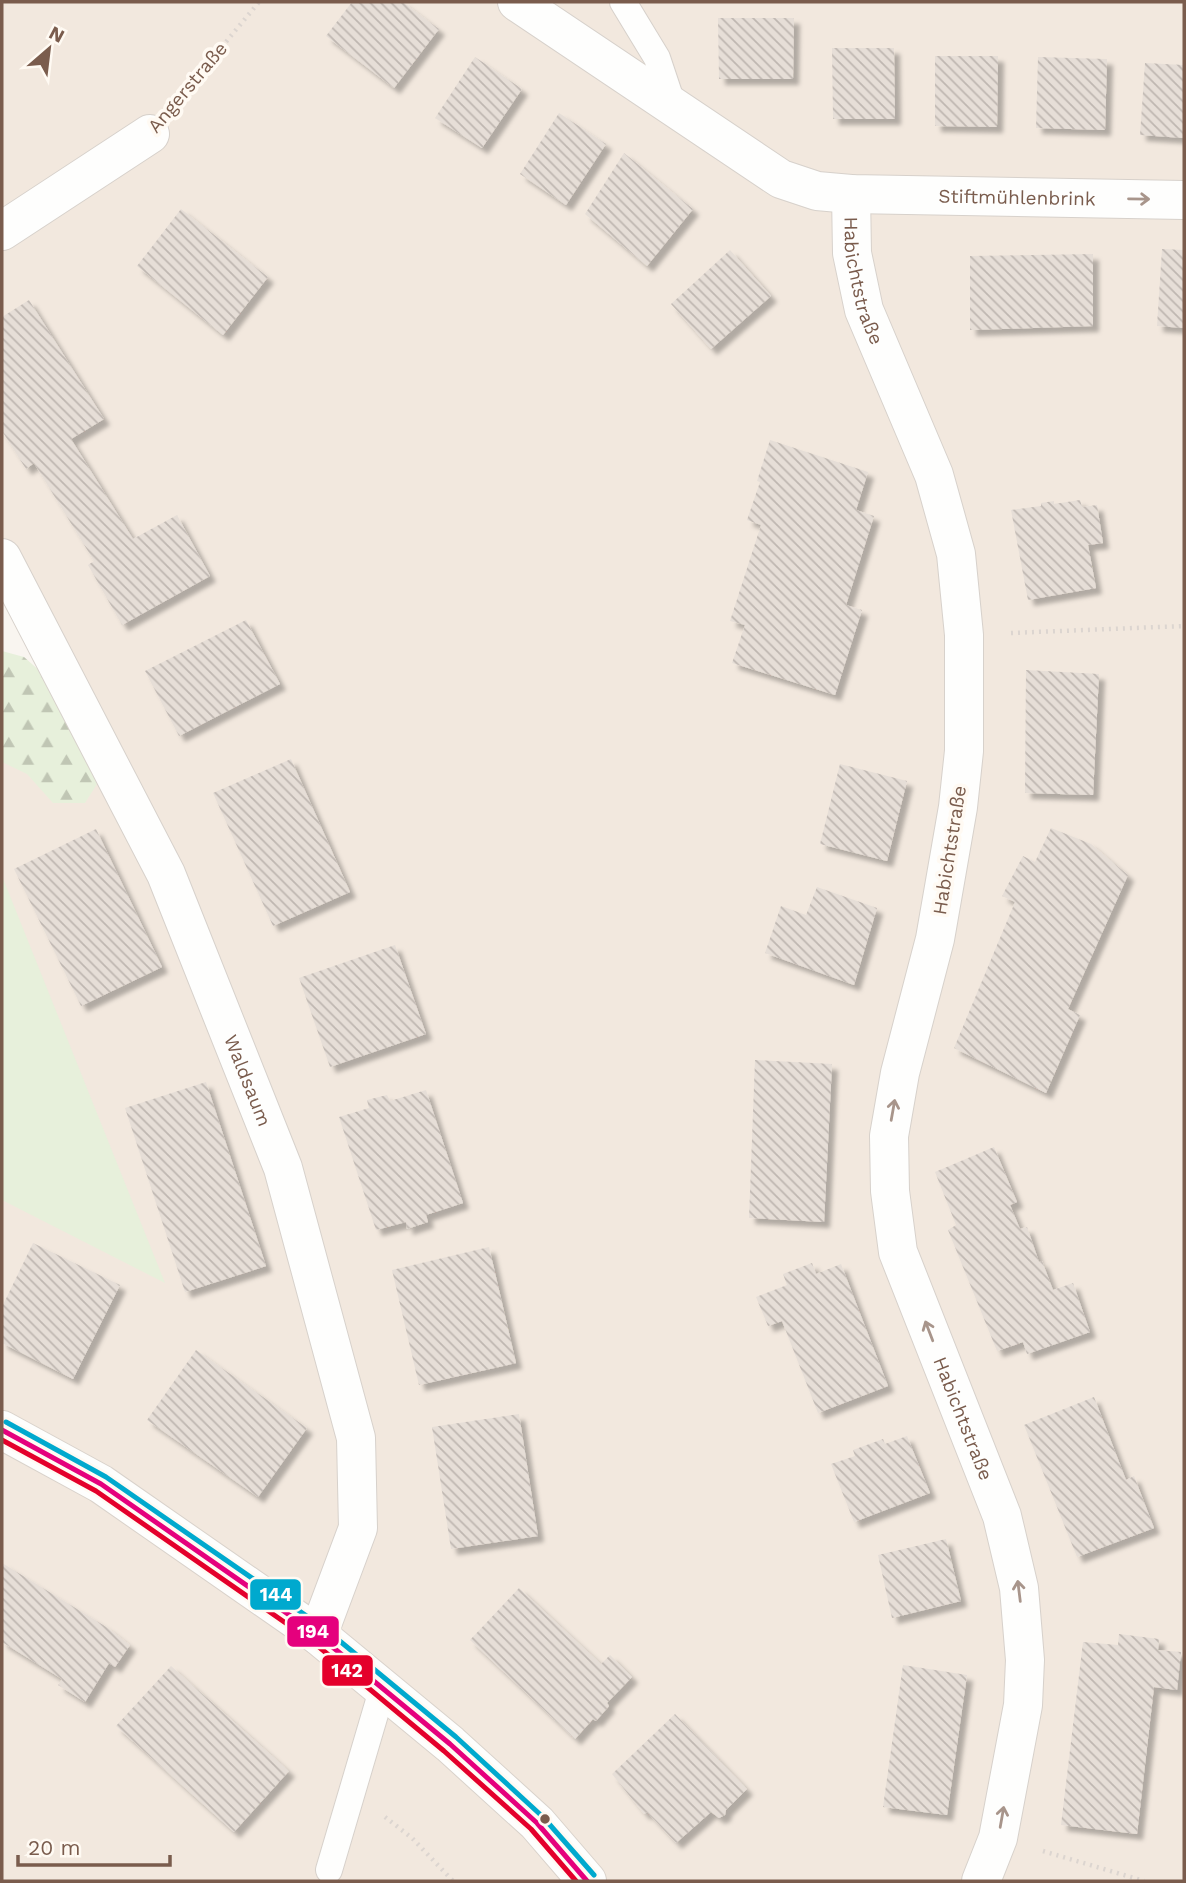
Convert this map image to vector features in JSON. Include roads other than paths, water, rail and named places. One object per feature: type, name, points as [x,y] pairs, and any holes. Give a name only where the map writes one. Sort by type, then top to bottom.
[{"type":"street","name":"Habichtstraße","points":[[517,2],[781,179],[817,191],[851,194],[852,253],[864,310],[934,475],[956,554],[964,635],[964,751],[958,807],[935,939],[900,1073],[889,1136],[890,1191],[898,1252],[1002,1516],[1019,1588],[1025,1660],[1023,1705],[998,1838],[981,1881]]},
{"type":"street","name":"Angerstraße","points":[[2,231],[150,134]]},
{"type":"street","name":"Stiftmühlenbrink","points":[[851,194],[1184,200]]},
{"type":"street","name":"Waldsaum","points":[[2,558],[166,874],[283,1168],[356,1438],[358,1528],[318,1635]]},
{"type":"street","points":[[2,1430],[101,1484],[318,1635],[450,1744],[537,1823],[587,1881]]},
{"type":"lane","points":[[622,2],[657,58],[673,106]]},
{"type":"lane","points":[[329,1870],[383,1687]]}]
